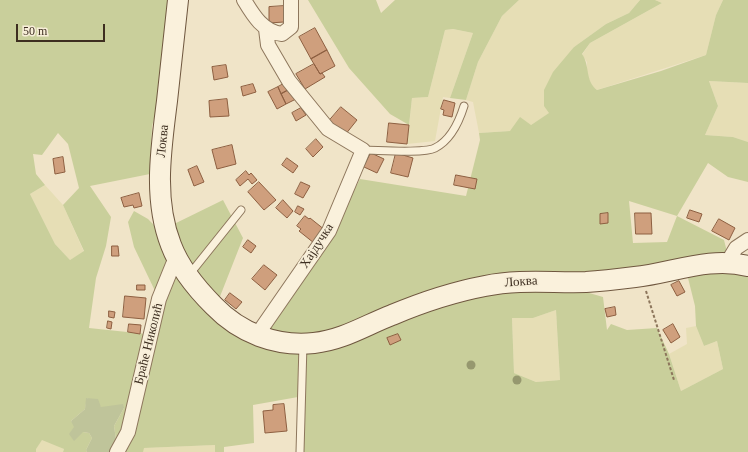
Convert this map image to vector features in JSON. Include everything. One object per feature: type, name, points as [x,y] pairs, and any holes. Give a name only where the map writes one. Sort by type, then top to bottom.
[{"type":"main road","name":"Локва","points":[[178,0],[160,172],[163,218],[176,258],[197,290],[227,319],[238,327],[257,335],[281,342],[303,344],[340,338],[433,298],[484,286],[526,282],[592,282],[641,276],[682,267],[727,262],[748,266]]},
{"type":"street","points":[[244,0],[266,29],[274,34],[282,34],[291,27],[291,0]]},
{"type":"street","points":[[266,29],[268,45],[289,81],[328,129],[363,150]]},
{"type":"street","name":"Хајдучка","points":[[257,335],[329,231],[363,150]]},
{"type":"street","points":[[727,262],[736,248],[748,240]]},
{"type":"street","name":"Браће Николић","points":[[127,452],[128,432],[159,299],[176,258]]},
{"type":"street","name":"Браће Николић","points":[[117,452],[128,432]]},
{"type":"lane","points":[[363,150],[433,149],[445,141],[459,122],[464,106]]},
{"type":"lane","points":[[188,276],[241,210]]},
{"type":"lane","points":[[300,452],[303,344]]},
{"type":"path","points":[[641,276],[674,380]]},
{"type":"shaded area","points":[[519,0],[640,0],[629,13],[606,24],[574,47],[550,113],[531,125],[510,131],[479,133],[473,102],[466,100],[478,62],[502,16]]},
{"type":"shaded area","points":[[655,0],[723,0],[716,15],[706,55],[597,90],[591,86],[587,72],[587,62],[582,55],[590,43],[662,3]]},
{"type":"shaded area","points":[[453,29],[473,33],[450,98],[443,97],[435,141],[407,144],[412,98],[428,97],[445,30]]},
{"type":"shaded area","points":[[709,81],[748,83],[748,142],[733,137],[705,135],[718,106]]},
{"type":"shaded area","points":[[45,185],[63,205],[84,252],[70,260],[55,244],[30,194]]},
{"type":"shaded area","points":[[556,310],[560,380],[536,382],[514,373],[512,318],[533,318]]},
{"type":"shaded area","points":[[696,326],[704,346],[717,341],[723,369],[681,391],[669,354],[687,344],[686,328]]},
{"type":"shaded area","points":[[42,439],[64,449],[63,452],[36,452],[35,449]]},
{"type":"shaded area","points":[[215,445],[215,452],[143,452],[143,448]]},
{"type":"green space","points":[[0,0],[174,0],[164,80],[152,126],[150,174],[90,186],[111,217],[106,246],[96,278],[89,328],[146,334],[156,293],[134,247],[128,222],[134,211],[148,219],[158,229],[167,262],[223,323],[306,351],[441,305],[505,291],[579,290],[603,297],[607,330],[611,324],[627,330],[657,328],[669,354],[681,391],[723,369],[717,341],[704,346],[696,326],[695,306],[687,274],[734,272],[748,275],[748,452],[301,452],[298,397],[253,405],[254,443],[224,447],[224,452],[215,452],[215,445],[144,448],[143,452],[113,452],[117,446],[114,426],[124,408],[101,407],[87,398],[85,409],[71,421],[83,432],[89,433],[92,438],[86,450],[87,452],[63,452],[64,449],[42,440],[36,449],[36,452],[0,452]],"holes":[[[58,133],[68,144],[79,188],[63,205],[84,251],[70,260],[55,244],[30,194],[45,185],[36,174],[33,154],[42,155]],[[556,310],[560,380],[536,382],[514,373],[512,318],[533,318]]]},
{"type":"green space","points":[[308,0],[376,0],[381,13],[395,0],[519,0],[502,16],[478,62],[466,100],[450,98],[473,33],[453,29],[445,30],[428,97],[412,98],[409,125],[390,114],[349,68]]},
{"type":"green space","points":[[640,0],[655,0],[662,3],[590,43],[582,54],[586,63],[589,78],[597,90],[661,71],[706,55],[716,15],[723,0],[748,0],[748,83],[709,81],[718,106],[705,135],[733,137],[748,142],[748,182],[728,177],[708,163],[677,216],[724,240],[727,252],[721,257],[651,267],[546,275],[314,337],[266,331],[331,234],[360,179],[466,196],[480,140],[479,133],[510,131],[520,117],[531,125],[549,113],[544,106],[544,90],[553,72],[574,47],[606,24],[629,13]],"holes":[[[629,201],[677,216],[667,242],[633,243]]]},
{"type":"green space","points":[[223,200],[243,238],[219,299],[189,266],[172,225]]},
{"type":"green space","points":[[86,398],[98,399],[101,407],[123,404],[124,408],[114,426],[117,446],[113,452],[87,452],[86,450],[92,438],[89,433],[83,432],[74,441],[69,434],[74,427],[71,421],[85,409]]},
{"type":"building","points":[[284,6],[284,22],[269,23],[269,7]]},
{"type":"building","points":[[315,28],[327,50],[311,59],[299,37]]},
{"type":"building","points":[[327,50],[335,66],[320,74],[311,59]]},
{"type":"building","points":[[314,64],[320,74],[322,73],[325,77],[305,89],[296,74]]},
{"type":"building","points":[[226,65],[228,77],[214,80],[212,67]]},
{"type":"building","points":[[287,82],[290,89],[281,94],[278,87]]},
{"type":"building","points":[[253,84],[256,92],[243,96],[241,87]]},
{"type":"building","points":[[278,87],[286,104],[277,109],[268,92]]},
{"type":"building","points":[[290,89],[296,99],[286,104],[281,94]]},
{"type":"building","points":[[227,99],[229,116],[210,117],[209,101]]},
{"type":"building","points":[[444,100],[455,103],[452,117],[443,115],[444,110],[441,109]]},
{"type":"building","points":[[341,107],[357,120],[345,135],[329,121]]},
{"type":"building","points":[[301,108],[306,115],[296,121],[292,113]]},
{"type":"building","points":[[389,123],[409,125],[407,144],[387,142]]},
{"type":"building","points":[[316,139],[323,147],[313,157],[306,149]]},
{"type":"building","points":[[232,145],[236,164],[217,169],[212,150]]},
{"type":"building","points":[[371,153],[384,159],[377,173],[364,167]]},
{"type":"building","points":[[396,153],[413,158],[408,177],[391,173]]},
{"type":"building","points":[[63,157],[65,172],[55,174],[53,159]]},
{"type":"building","points":[[287,158],[298,166],[293,173],[282,165]]},
{"type":"building","points":[[197,166],[204,182],[194,186],[188,170]]},
{"type":"building","points":[[246,171],[249,175],[251,173],[257,180],[252,184],[248,179],[240,186],[236,180]]},
{"type":"building","points":[[456,175],[477,179],[475,189],[454,185]]},
{"type":"building","points":[[259,182],[276,200],[264,210],[248,192]]},
{"type":"building","points":[[301,182],[310,186],[303,198],[295,194]]},
{"type":"building","points":[[139,193],[142,206],[134,208],[133,205],[124,207],[121,198]]},
{"type":"building","points":[[283,200],[293,211],[287,218],[276,208]]},
{"type":"building","points":[[298,206],[304,209],[300,215],[295,212]]},
{"type":"building","points":[[690,210],[702,214],[699,222],[687,218]]},
{"type":"building","points":[[608,213],[608,223],[600,224],[600,214]]},
{"type":"building","points":[[635,213],[651,213],[652,234],[636,234]]},
{"type":"building","points":[[305,216],[309,219],[310,218],[325,230],[314,243],[299,231],[301,229],[297,226]]},
{"type":"building","points":[[719,219],[735,228],[729,240],[712,231]]},
{"type":"building","points":[[248,240],[256,246],[251,253],[243,247]]},
{"type":"building","points":[[112,246],[118,246],[119,256],[112,256]]},
{"type":"building","points":[[264,265],[277,275],[265,290],[252,279]]},
{"type":"building","points":[[679,281],[685,292],[677,296],[671,285]]},
{"type":"building","points":[[137,285],[145,285],[145,290],[137,290]]},
{"type":"building","points":[[230,293],[242,302],[236,309],[225,300]]},
{"type":"building","points":[[125,296],[146,298],[144,319],[123,317]]},
{"type":"building","points":[[615,307],[616,315],[607,317],[605,309]]},
{"type":"building","points":[[109,311],[115,312],[114,318],[109,317]]},
{"type":"building","points":[[108,321],[112,322],[111,329],[107,328]]},
{"type":"building","points":[[129,324],[141,325],[140,334],[128,332]]},
{"type":"building","points":[[673,324],[680,337],[671,343],[663,330]]},
{"type":"building","points":[[398,334],[401,340],[390,345],[387,338]]},
{"type":"building","points":[[284,404],[287,431],[265,433],[263,411],[273,410],[273,405]]}]
